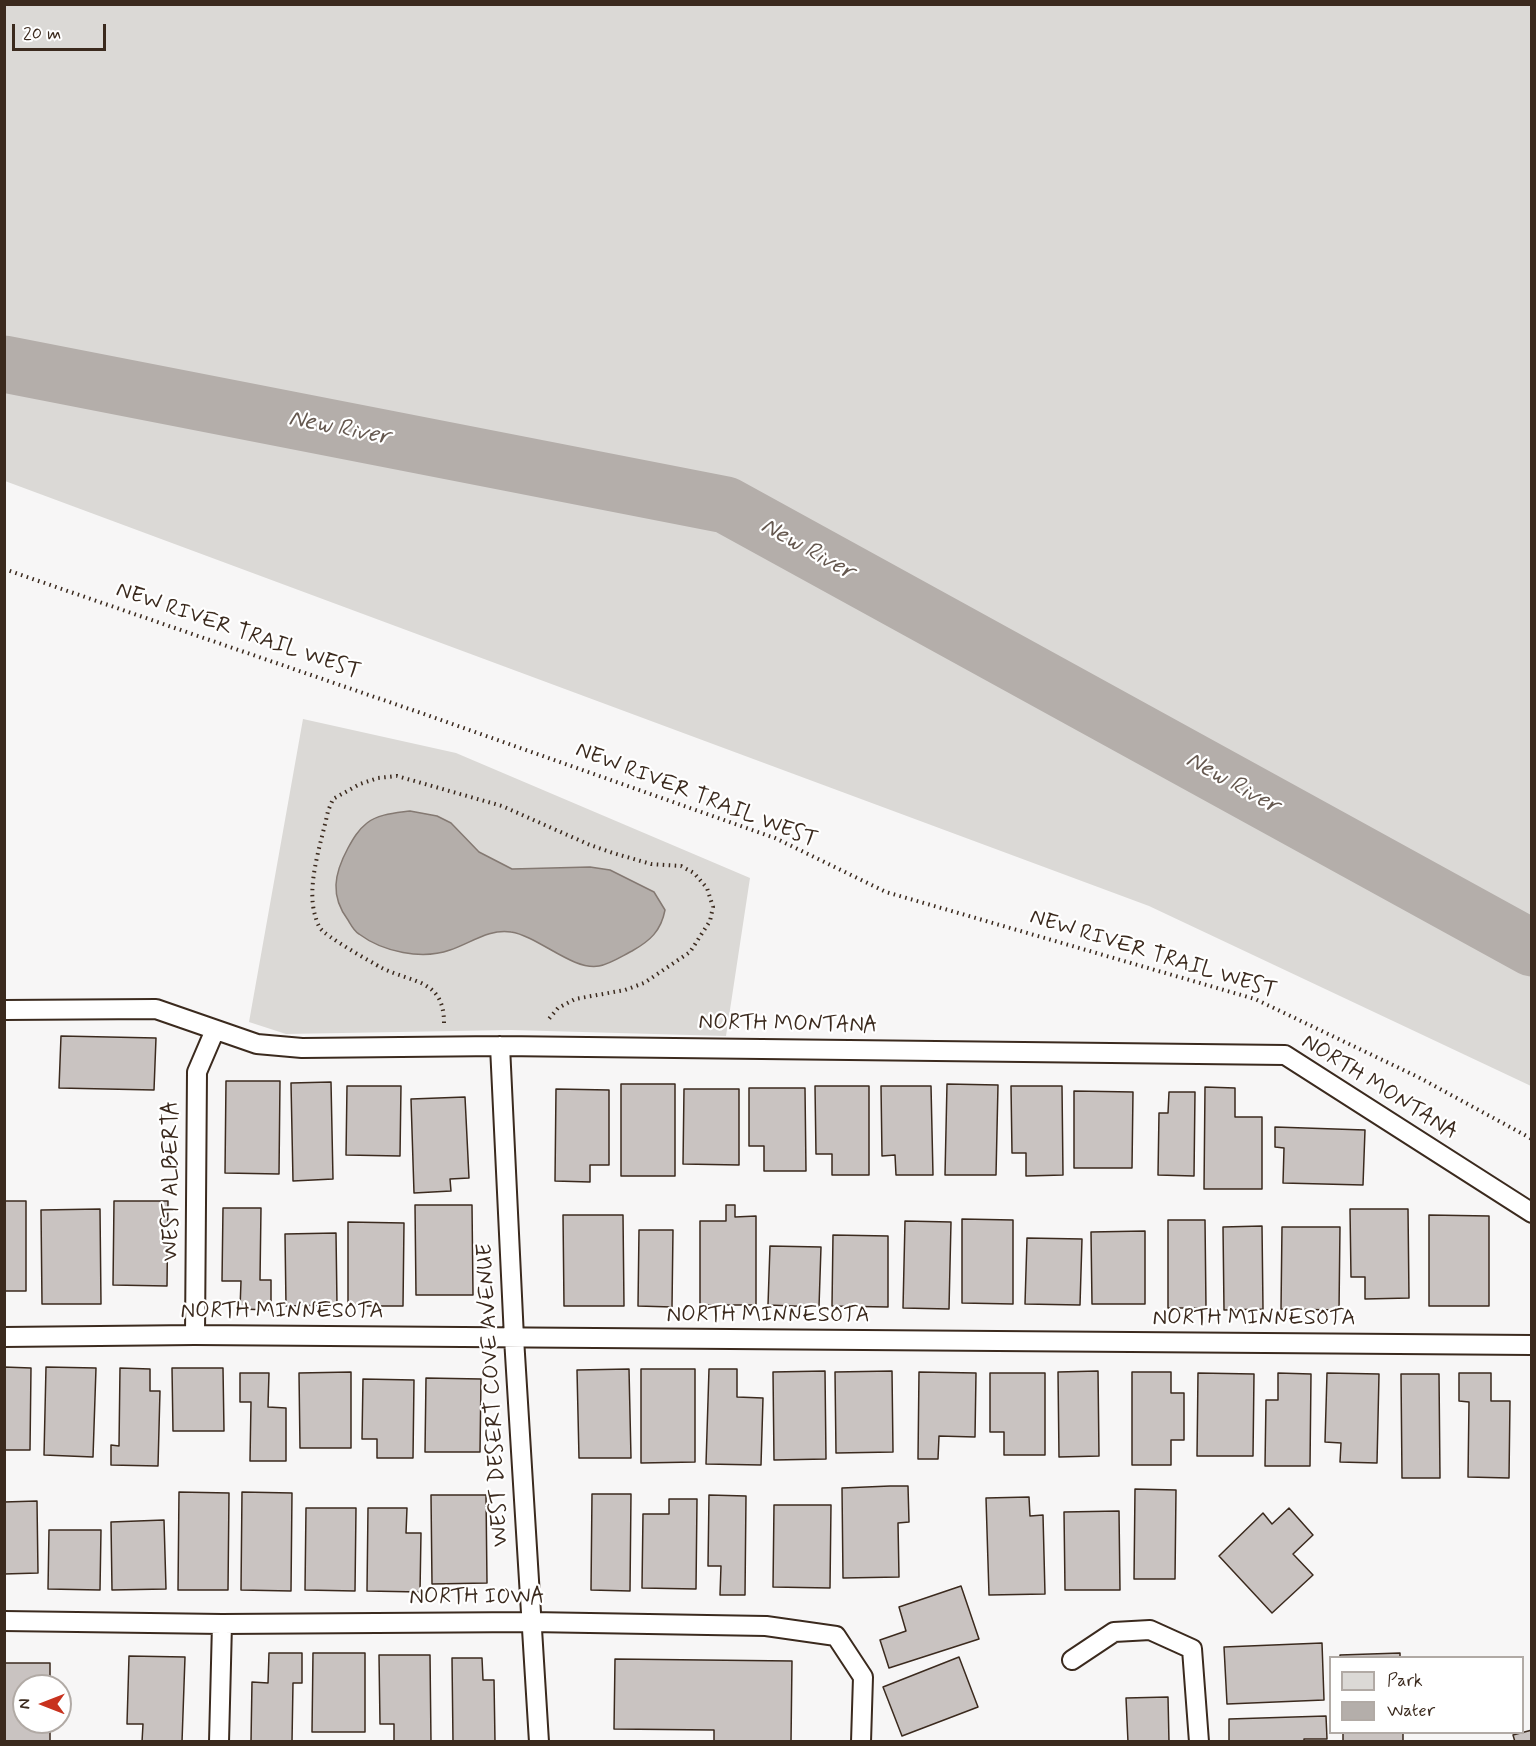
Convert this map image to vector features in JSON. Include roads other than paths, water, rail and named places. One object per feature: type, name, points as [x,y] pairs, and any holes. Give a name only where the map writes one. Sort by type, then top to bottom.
[{"type":"lane","name":"NORTH MONTANA","points":[[4,1010],[156,1009],[257,1044],[302,1048],[540,1046],[1286,1055],[1532,1213]]},
{"type":"lane","name":"WEST ALBERTA","points":[[195,1335],[197,1072],[215,1030]]},
{"type":"lane","name":"WEST DESERT COVE AVENUE","points":[[500,1046],[514,1338],[539,1742]]},
{"type":"lane","name":"NORTH MINNESOTA","points":[[4,1337],[195,1335],[1532,1345]]},
{"type":"lane","name":"NORTH IOWA","points":[[4,1621],[531,1622],[766,1626],[836,1636],[863,1677],[861,1742]]},
{"type":"lane","points":[[219,1742],[222,1623]]},
{"type":"lane","points":[[1072,1660],[1114,1632],[1150,1630],[1192,1649],[1199,1742]]},
{"type":"water","points":[[410,811],[437,816],[451,823],[479,852],[512,869],[590,867],[610,870],[654,892],[665,910],[661,924],[654,935],[644,943],[616,960],[599,966],[578,963],[521,935],[503,931],[487,934],[439,953],[403,953],[379,945],[356,931],[342,911],[336,894],[337,876],[348,848],[364,826],[371,820],[382,816]]},
{"type":"waterway","name":"New River","points":[[4,364],[726,505],[1532,948]]}]
